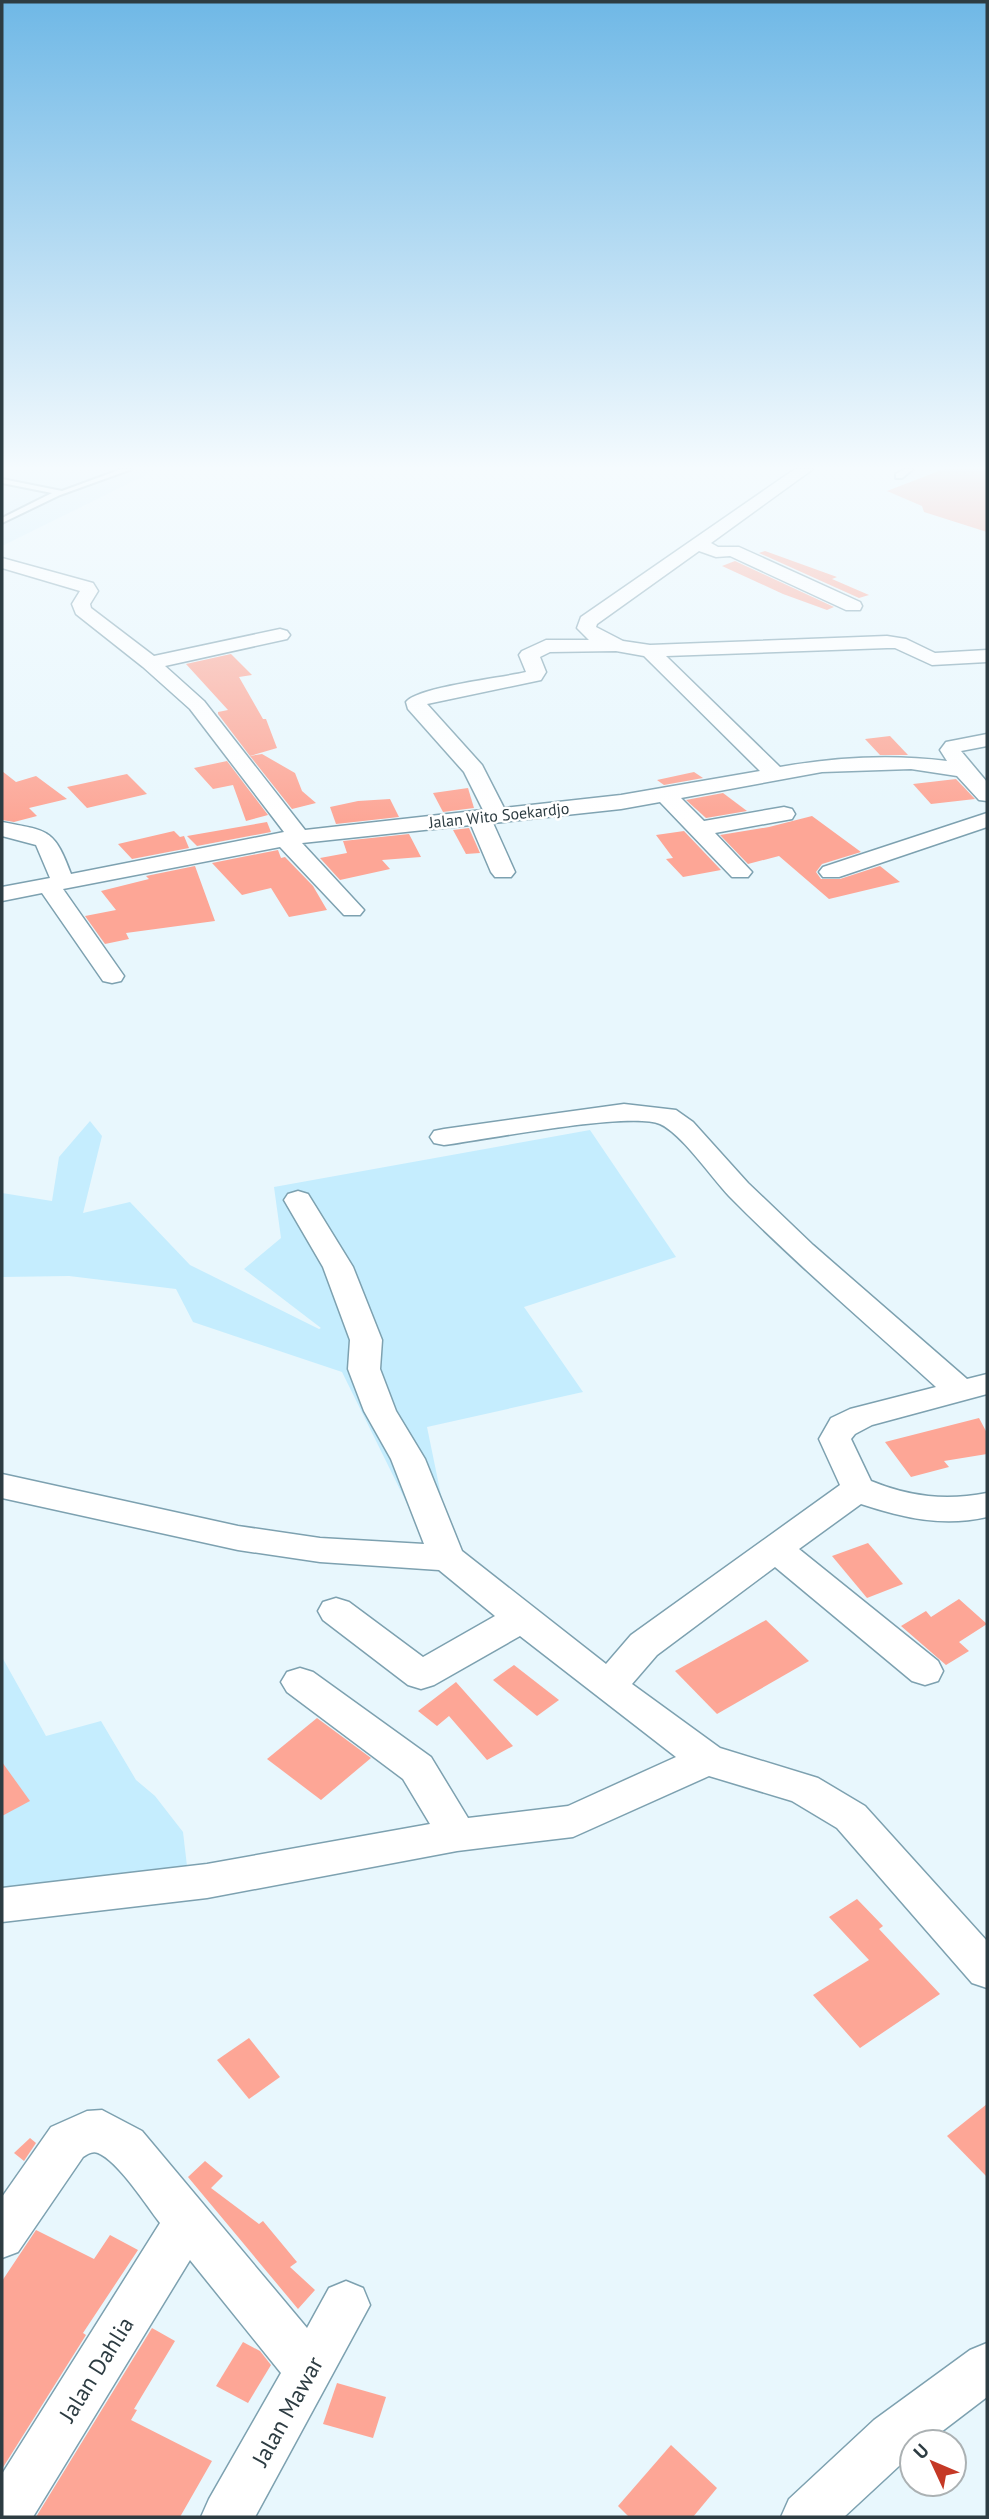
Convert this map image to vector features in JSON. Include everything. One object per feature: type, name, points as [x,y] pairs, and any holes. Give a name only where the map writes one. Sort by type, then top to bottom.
[{"type":"street","points":[[84,587],[89,591],[81,604],[83,610],[197,705],[292,838],[352,911]]},
{"type":"street","points":[[619,645],[591,633],[586,628],[588,621],[639,587]]},
{"type":"street","points":[[811,587],[853,606]]},
{"type":"street","points":[[158,670],[280,635]]},
{"type":"street","points":[[503,872],[474,770],[418,709],[416,702],[425,697],[504,684],[534,676],[536,672],[529,655],[546,646],[619,645],[650,651],[887,642],[899,643],[932,659],[987,656]]},
{"type":"street","points":[[650,651],[775,774]]},
{"type":"street","points":[[158,670],[257,660]]},
{"type":"street","points":[[987,740],[953,746],[950,750],[987,795]]},
{"type":"street","name":"Jalan Wito Soekardjo","points":[[2,894],[292,838],[621,802],[822,766],[911,762],[964,770]]},
{"type":"street","points":[[666,794],[740,872]]},
{"type":"street","points":[[699,829],[784,814]]},
{"type":"street","points":[[831,872],[987,820]]},
{"type":"street","points":[[2,829],[41,836],[47,842],[55,883],[112,976]]},
{"type":"street","points":[[444,1137],[624,1112],[666,1116],[683,1128],[738,1189],[803,1251],[974,1387]]},
{"type":"street","points":[[298,1200],[338,1267],[366,1340],[364,1369],[380,1411],[408,1458],[447,1558],[608,1686],[707,1760],[804,1788],[851,1817],[987,1970]]},
{"type":"street","points":[[974,1387],[861,1418],[843,1426],[835,1439],[858,1489],[881,1500],[946,1511],[987,1506]]},
{"type":"street","points":[[2,1486],[238,1538],[320,1550],[447,1558]]},
{"type":"street","points":[[608,1686],[645,1645],[858,1489]]},
{"type":"street","points":[[777,1550],[925,1671]]},
{"type":"street","points":[[336,1611],[421,1675],[523,1617]]},
{"type":"street","points":[[300,1682],[417,1768],[457,1835]]},
{"type":"street","points":[[2,1905],[207,1881],[457,1835],[573,1821],[707,1760]]},
{"type":"street","points":[[2,2236],[67,2142],[86,2132],[102,2131],[126,2146],[310,2370]]},
{"type":"street","name":"Jalan Dahlia","points":[[4,2517],[188,2220]]},
{"type":"street","name":"Jalan Mawar","points":[[227,2517],[346,2305]]},
{"type":"street","points":[[807,2517],[892,2438],[987,2367]]},
{"type":"shaded area","points":[[90,1121],[102,1136],[83,1213],[130,1202],[190,1265],[319,1329],[321,1328],[244,1269],[281,1238],[274,1187],[590,1130],[676,1257],[524,1307],[583,1392],[427,1427],[449,1534],[417,1524],[342,1372],[193,1322],[176,1289],[69,1276],[2,1277],[2,1193],[52,1201],[59,1157]]},
{"type":"shaded area","points":[[2,1657],[46,1736],[101,1721],[136,1780],[155,1796],[183,1832],[189,1883],[2,1905]]},
{"type":"building","points":[[767,587],[790,587],[834,607],[827,610]]},
{"type":"building","points":[[834,587],[849,587],[869,595],[859,598]]},
{"type":"building","points":[[231,654],[252,675],[239,677],[263,719],[266,719],[277,748],[250,756],[218,714],[228,710],[186,664]]},
{"type":"building","points":[[890,736],[908,755],[880,755],[865,739]]},
{"type":"building","points":[[262,754],[295,773],[302,791],[316,803],[292,809],[250,756]]},
{"type":"building","points":[[227,761],[268,815],[246,821],[233,785],[213,789],[194,768]]},
{"type":"building","points":[[2,771],[16,782],[36,776],[67,799],[29,808],[37,816],[14,822],[2,820]]},
{"type":"building","points":[[694,772],[703,778],[664,785],[657,780]]},
{"type":"building","points":[[127,774],[147,794],[87,808],[67,787]]},
{"type":"building","points":[[956,779],[975,799],[931,804],[913,784]]},
{"type":"building","points":[[468,788],[474,808],[443,812],[433,793]]},
{"type":"building","points":[[723,793],[747,811],[706,818],[686,800]]},
{"type":"building","points":[[390,799],[399,817],[336,824],[330,807],[358,801]]},
{"type":"building","points":[[812,816],[861,852],[822,864],[816,872],[821,879],[840,879],[880,866],[900,882],[829,899],[779,856],[748,864],[720,835]]},
{"type":"building","points":[[267,822],[271,832],[197,846],[187,836]]},
{"type":"building","points":[[469,828],[480,853],[466,854],[453,830]]},
{"type":"building","points":[[174,831],[180,837],[184,836],[189,848],[132,859],[118,844]]},
{"type":"building","points":[[684,831],[721,870],[683,877],[666,859],[673,858],[656,835]]},
{"type":"building","points":[[409,834],[421,857],[382,860],[390,869],[340,880],[320,858],[347,853],[343,841]]},
{"type":"building","points":[[278,850],[281,858],[285,857],[313,886],[327,910],[289,917],[271,888],[242,895],[212,863]]},
{"type":"building","points":[[195,866],[215,921],[126,933],[129,939],[105,944],[85,916],[116,910],[101,891],[149,879],[146,876]]},
{"type":"building","points":[[979,1418],[987,1433],[987,1454],[944,1461],[949,1467],[911,1477],[885,1442]]},
{"type":"building","points":[[868,1543],[903,1584],[867,1598],[832,1556]]},
{"type":"building","points":[[959,1599],[987,1624],[959,1642],[969,1651],[946,1665],[901,1626],[926,1611],[931,1617]]},
{"type":"building","points":[[766,1620],[809,1661],[717,1714],[675,1671]]},
{"type":"building","points":[[514,1665],[559,1700],[537,1716],[493,1680]]},
{"type":"building","points":[[456,1682],[513,1746],[487,1760],[449,1716],[437,1726],[418,1711]]},
{"type":"building","points":[[317,1718],[371,1758],[321,1800],[267,1759]]},
{"type":"building","points":[[2,1762],[30,1801],[2,1816]]},
{"type":"building","points":[[857,1899],[883,1926],[879,1929],[940,1994],[860,2048],[813,1995],[869,1960],[829,1917]]},
{"type":"building","points":[[249,2038],[280,2077],[249,2099],[217,2060]]},
{"type":"building","points":[[987,2104],[987,2177],[947,2136]]},
{"type":"building","points":[[30,2138],[36,2143],[24,2161],[14,2153]]},
{"type":"building","points":[[205,2161],[223,2176],[211,2188],[259,2224],[263,2221],[297,2262],[290,2267],[315,2290],[298,2309],[188,2177]]},
{"type":"building","points":[[36,2230],[94,2259],[110,2235],[138,2250],[83,2333],[86,2335],[2,2469],[2,2281]]},
{"type":"building","points":[[152,2328],[175,2341],[134,2409],[137,2410],[131,2420],[212,2461],[180,2517],[36,2517]]},
{"type":"building","points":[[243,2342],[260,2351],[271,2365],[248,2403],[216,2386]]},
{"type":"building","points":[[337,2383],[386,2397],[373,2438],[323,2424]]},
{"type":"building","points":[[671,2445],[717,2488],[693,2517],[629,2517],[618,2506]]}]
